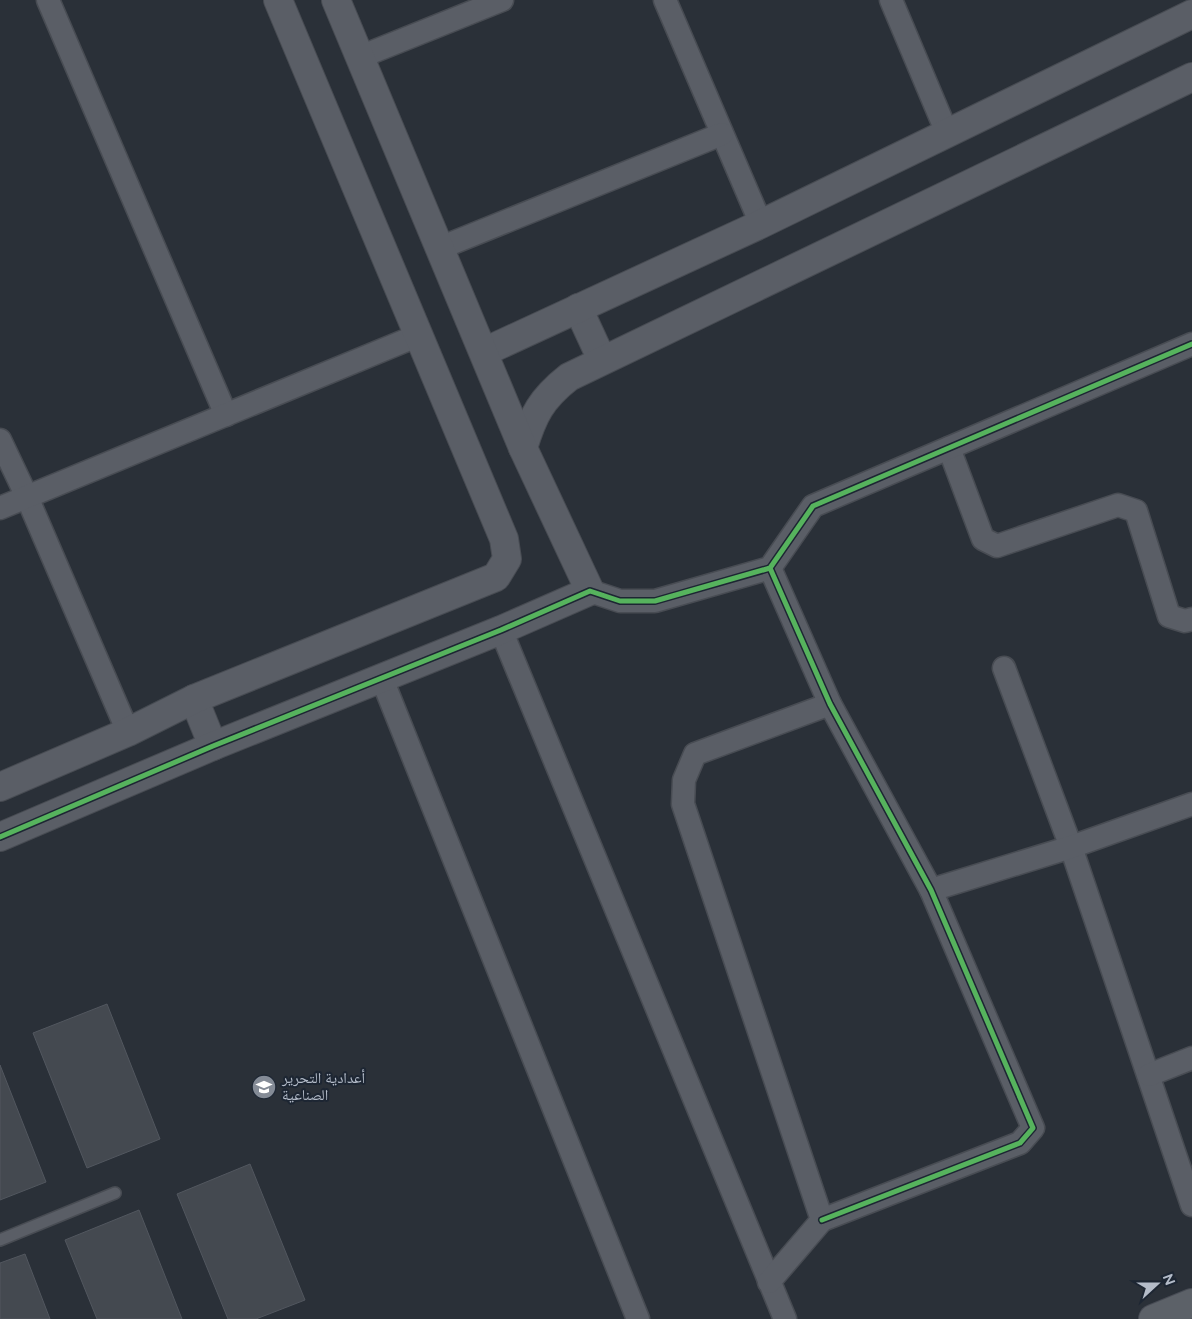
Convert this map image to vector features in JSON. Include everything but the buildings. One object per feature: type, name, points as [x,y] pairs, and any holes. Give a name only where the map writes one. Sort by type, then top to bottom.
[{"type":"main road","points":[[1152,1319],[1192,1303]]},
{"type":"street","points":[[48,0],[226,415]]},
{"type":"street","points":[[0,787],[128,732],[194,700],[496,576],[507,559],[504,539],[278,0]]},
{"type":"street","points":[[336,0],[484,352],[522,448],[590,591]]},
{"type":"street","points":[[360,57],[502,0]]},
{"type":"street","points":[[666,0],[761,224]]},
{"type":"street","points":[[891,0],[947,133]]},
{"type":"street","points":[[484,352],[761,224],[1192,14]]},
{"type":"street","points":[[522,448],[531,421],[541,405],[569,377],[1192,76]]},
{"type":"street","points":[[440,248],[722,134]]},
{"type":"street","points":[[578,308],[602,360]]},
{"type":"street","points":[[0,508],[419,335]]},
{"type":"street","points":[[0,837],[213,746],[382,679],[590,591],[620,601],[655,601],[770,568],[813,506],[1192,344]]},
{"type":"street","points":[[0,440],[27,497],[128,732]]},
{"type":"street","points":[[949,448],[983,539],[997,546],[1118,505],[1136,511],[1169,616],[1185,621],[1192,618]]},
{"type":"street","points":[[769,1282],[822,1220],[1020,1143],[1033,1128],[931,890],[830,704],[770,568]]},
{"type":"street","points":[[501,630],[785,1319]]},
{"type":"street","points":[[1004,668],[1071,847],[1192,1205]]},
{"type":"street","points":[[382,679],[638,1319]]},
{"type":"street","points":[[194,700],[213,746]]},
{"type":"street","points":[[822,1220],[683,804],[684,780],[695,754],[830,704]]},
{"type":"street","points":[[931,890],[1071,847],[1192,804]]},
{"type":"street","points":[[1149,1075],[1192,1058]]},
{"type":"lane","points":[[0,1240],[115,1192]]},
{"type":"cycle path","points":[[0,837],[213,746],[501,630],[590,591],[620,601],[655,601],[770,568],[813,506],[1192,344]]},
{"type":"cycle path","points":[[770,568],[830,704],[931,890],[1033,1128],[1020,1143],[822,1220]]},
{"type":"place","name":"أعدادية التحرير الصناعية","points":[[264,1087]]}]
